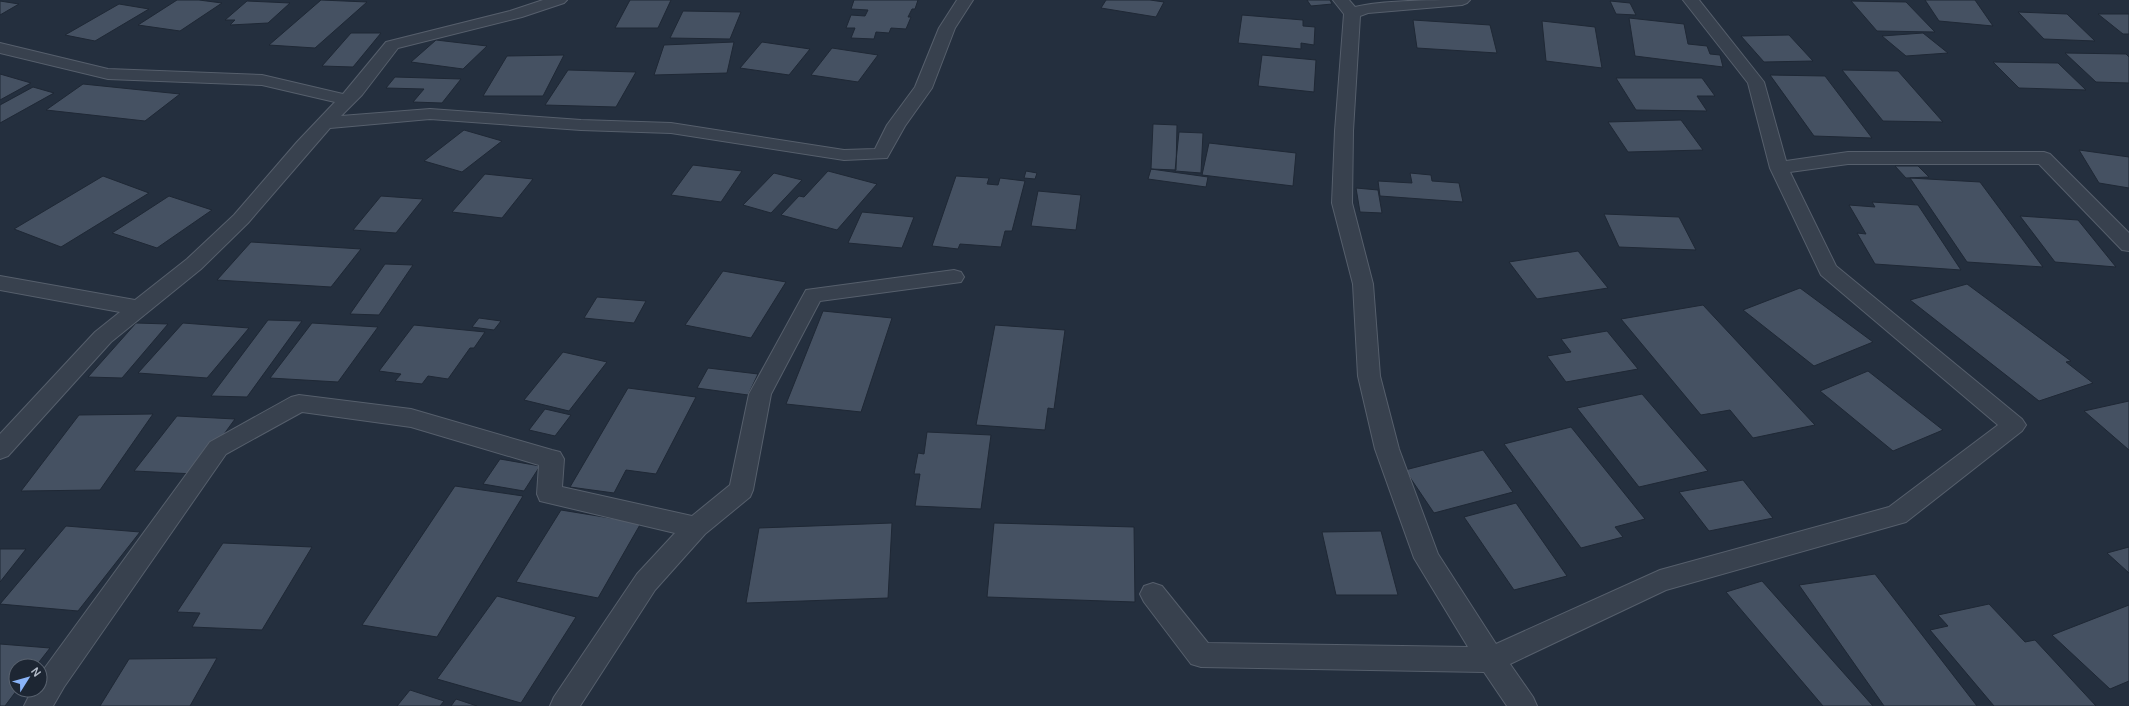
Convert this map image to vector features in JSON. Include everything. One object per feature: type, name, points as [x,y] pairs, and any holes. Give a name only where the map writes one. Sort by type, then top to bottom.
[{"type":"street","points":[[0,450],[103,336],[194,264],[242,219],[325,123],[347,100],[392,45],[516,14],[559,0]]},
{"type":"street","points":[[325,123],[430,114],[581,125],[671,128],[844,155],[881,154],[896,125],[923,88],[947,28],[965,0]]},
{"type":"street","points":[[1462,0],[1365,9],[1347,7],[1346,100],[1342,203],[1363,284],[1369,376],[1387,449],[1427,558],[1491,660],[1523,706]]},
{"type":"street","points":[[1153,594],[1201,655],[1491,660],[1660,581],[1897,515],[2014,425],[1828,270],[1779,168],[1756,82],[1691,0]]},
{"type":"street","points":[[0,48],[108,74],[262,80],[347,100]]},
{"type":"street","points":[[1779,168],[1848,158],[2044,158],[2129,245]]},
{"type":"street","points":[[564,706],[646,582],[696,526],[741,490],[760,394],[813,295],[954,277]]},
{"type":"street","points":[[0,283],[138,308]]},
{"type":"street","points":[[38,706],[54,678],[218,448],[299,403],[411,418],[552,459],[549,494],[696,526]]},
{"type":"building","points":[[177,0],[199,0],[222,3],[180,31],[138,25]]},
{"type":"building","points":[[321,0],[367,2],[315,48],[269,45]]},
{"type":"building","points":[[630,0],[671,0],[658,28],[615,28]]},
{"type":"building","points":[[854,0],[918,0],[915,9],[912,9],[908,17],[911,17],[906,29],[891,28],[889,33],[876,32],[874,39],[851,38],[855,28],[846,28],[851,15],[865,16],[868,10],[851,9]]},
{"type":"building","points":[[1106,0],[1150,0],[1164,2],[1156,17],[1101,8]]},
{"type":"building","points":[[1307,0],[1330,0],[1332,4],[1311,6]]},
{"type":"building","points":[[1925,0],[1975,0],[1993,26],[1939,21]]},
{"type":"building","points":[[0,1],[19,4],[0,15]]},
{"type":"building","points":[[247,1],[290,3],[268,23],[230,25],[235,20],[225,20]]},
{"type":"building","points":[[1610,1],[1630,3],[1636,15],[1616,14]]},
{"type":"building","points":[[1851,1],[1906,2],[1935,32],[1877,31]]},
{"type":"building","points":[[119,4],[149,9],[95,41],[65,35]]},
{"type":"building","points":[[683,11],[741,12],[730,39],[670,38]]},
{"type":"building","points":[[2018,12],[2067,14],[2095,41],[2044,39]]},
{"type":"building","points":[[2098,14],[2129,14],[2129,34],[2123,34]]},
{"type":"building","points":[[1242,15],[1303,20],[1303,26],[1315,27],[1314,45],[1301,43],[1301,49],[1238,43]]},
{"type":"building","points":[[1629,18],[1684,24],[1688,44],[1707,46],[1710,54],[1720,55],[1723,67],[1635,56]]},
{"type":"building","points":[[1413,20],[1490,25],[1497,53],[1417,48]]},
{"type":"building","points":[[1542,21],[1595,27],[1602,68],[1546,61]]},
{"type":"building","points":[[351,33],[381,33],[353,67],[322,66]]},
{"type":"building","points":[[1923,33],[1948,53],[1906,56],[1882,36]]},
{"type":"building","points":[[1789,35],[1813,61],[1764,62],[1741,36]]},
{"type":"building","points":[[436,40],[487,46],[463,69],[411,62]]},
{"type":"building","points":[[734,42],[727,73],[654,75],[664,45]]},
{"type":"building","points":[[762,42],[810,49],[789,75],[740,68]]},
{"type":"building","points":[[832,48],[878,55],[858,82],[811,75]]},
{"type":"building","points":[[2065,53],[2126,54],[2129,57],[2129,83],[2096,82]]},
{"type":"building","points":[[564,55],[543,96],[483,96],[507,56]]},
{"type":"building","points":[[1262,55],[1316,60],[1314,92],[1258,86]]},
{"type":"building","points":[[1993,62],[2058,63],[2086,90],[2019,88]]},
{"type":"building","points":[[568,70],[636,72],[616,107],[545,105]]},
{"type":"building","points":[[1842,70],[1898,71],[1943,122],[1883,121]]},
{"type":"building","points":[[0,74],[31,83],[0,100]]},
{"type":"building","points":[[1770,75],[1825,76],[1872,138],[1814,136]]},
{"type":"building","points":[[395,77],[461,79],[442,103],[413,102],[424,89],[386,88]]},
{"type":"building","points":[[1616,78],[1702,78],[1715,96],[1697,96],[1707,111],[1636,110]]},
{"type":"building","points":[[83,84],[180,94],[145,121],[46,110]]},
{"type":"building","points":[[33,87],[54,93],[0,123],[0,105]]},
{"type":"building","points":[[1681,120],[1703,150],[1628,152],[1608,122]]},
{"type":"building","points":[[1153,124],[1177,125],[1176,170],[1151,169]]},
{"type":"building","points":[[464,130],[502,141],[462,172],[424,161]]},
{"type":"building","points":[[1179,132],[1203,133],[1201,173],[1175,171]]},
{"type":"building","points":[[1209,143],[1296,153],[1293,186],[1202,175]]},
{"type":"building","points":[[2079,150],[2129,157],[2129,188],[2099,183]]},
{"type":"building","points":[[693,165],[742,171],[721,202],[671,195]]},
{"type":"building","points":[[1895,166],[1918,166],[1929,177],[1906,178]]},
{"type":"building","points":[[1151,169],[1208,177],[1206,187],[1148,179]]},
{"type":"building","points":[[828,171],[877,184],[837,230],[781,215],[799,196],[804,197]]},
{"type":"building","points":[[1026,171],[1037,173],[1035,179],[1024,178]]},
{"type":"building","points":[[774,173],[802,180],[771,213],[743,205]]},
{"type":"building","points":[[1410,173],[1431,175],[1432,181],[1459,183],[1463,202],[1380,196],[1378,181],[1412,183]]},
{"type":"building","points":[[485,174],[533,179],[502,218],[452,212]]},
{"type":"building","points":[[103,176],[149,193],[61,247],[14,229]]},
{"type":"building","points":[[956,176],[989,178],[987,184],[998,185],[1000,178],[1025,181],[1012,231],[1005,231],[1001,247],[960,244],[958,249],[932,246]]},
{"type":"building","points":[[1910,178],[1980,182],[2043,267],[1967,262]]},
{"type":"building","points":[[1356,188],[1378,190],[1382,213],[1360,212]]},
{"type":"building","points":[[1038,191],[1081,195],[1076,230],[1031,226]]},
{"type":"building","points":[[169,196],[212,210],[157,248],[112,233]]},
{"type":"building","points":[[381,196],[423,199],[396,233],[353,230]]},
{"type":"building","points":[[1872,202],[1918,205],[1961,270],[1875,264],[1857,233],[1866,234],[1849,205],[1875,207]]},
{"type":"building","points":[[862,212],[914,217],[902,248],[848,243]]},
{"type":"building","points":[[1604,214],[1679,217],[1696,250],[1619,247]]},
{"type":"building","points":[[2020,216],[2078,220],[2116,267],[2055,262]]},
{"type":"building","points":[[251,242],[361,249],[331,287],[217,280]]},
{"type":"building","points":[[1578,251],[1608,288],[1537,299],[1509,262]]},
{"type":"building","points":[[385,264],[413,265],[379,315],[350,314]]},
{"type":"building","points":[[723,271],[786,282],[751,338],[685,325]]},
{"type":"building","points":[[1967,284],[2071,361],[2066,362],[2093,383],[2039,401],[1910,300]]},
{"type":"building","points":[[1800,288],[1873,342],[1814,366],[1743,310]]},
{"type":"building","points":[[597,297],[646,301],[634,323],[584,318]]},
{"type":"building","points":[[1703,305],[1815,425],[1753,438],[1730,410],[1701,415],[1621,319]]},
{"type":"building","points":[[823,311],[892,318],[861,412],[786,404]]},
{"type":"building","points":[[479,318],[501,321],[494,330],[472,327]]},
{"type":"building","points":[[268,320],[302,321],[247,397],[211,396]]},
{"type":"building","points":[[136,323],[168,324],[122,378],[88,377]]},
{"type":"building","points":[[183,323],[249,328],[207,378],[138,373]]},
{"type":"building","points":[[312,323],[378,327],[338,382],[270,378]]},
{"type":"building","points":[[414,325],[485,332],[474,348],[470,348],[448,379],[428,376],[422,384],[395,381],[401,374],[379,371]]},
{"type":"building","points":[[995,325],[1065,330],[1054,409],[1048,408],[1045,430],[976,425]]},
{"type":"building","points":[[1607,331],[1638,369],[1566,382],[1547,356],[1571,352],[1561,339]]},
{"type":"building","points":[[563,352],[607,362],[569,411],[524,400]]},
{"type":"building","points":[[708,368],[758,374],[748,395],[697,388]]},
{"type":"building","points":[[1868,371],[1943,430],[1893,451],[1820,391]]},
{"type":"building","points":[[628,388],[696,397],[656,474],[626,470],[614,493],[570,487]]},
{"type":"building","points":[[1642,394],[1708,471],[1639,487],[1577,408]]},
{"type":"building","points":[[2129,401],[2129,450],[2084,411]]},
{"type":"building","points":[[545,409],[571,415],[555,436],[529,430]]},
{"type":"building","points":[[153,414],[100,490],[21,491],[79,415]]},
{"type":"building","points":[[177,416],[235,419],[195,474],[134,471]]},
{"type":"building","points":[[1571,427],[1645,519],[1615,527],[1623,537],[1581,548],[1504,444]]},
{"type":"building","points":[[927,432],[991,435],[981,509],[915,506],[920,474],[914,474],[918,453],[924,454]]},
{"type":"building","points":[[1483,450],[1513,492],[1434,513],[1405,470]]},
{"type":"building","points":[[500,459],[540,466],[524,491],[483,484]]},
{"type":"building","points":[[1743,480],[1773,518],[1709,531],[1679,492]]},
{"type":"building","points":[[455,486],[523,496],[437,637],[362,625]]},
{"type":"building","points":[[1516,503],[1567,576],[1514,590],[1464,517]]},
{"type":"building","points":[[561,510],[641,523],[598,598],[516,582]]},
{"type":"building","points":[[892,523],[888,598],[746,603],[759,528]]},
{"type":"building","points":[[994,523],[1134,527],[1135,602],[987,597]]},
{"type":"building","points":[[66,526],[140,532],[78,611],[0,604]]},
{"type":"building","points":[[1381,531],[1398,595],[1336,595],[1322,532]]},
{"type":"building","points":[[223,543],[312,547],[262,630],[192,627],[200,613],[177,612]]},
{"type":"building","points":[[2129,547],[2129,573],[2107,553]]},
{"type":"building","points":[[0,549],[26,549],[0,582]]},
{"type":"building","points":[[1875,574],[1977,706],[1884,706],[1799,585]]},
{"type":"building","points":[[1762,581],[1873,706],[1823,706],[1726,592]]},
{"type":"building","points":[[497,596],[576,617],[521,703],[437,679]]},
{"type":"building","points":[[1989,604],[2025,642],[2035,640],[2096,706],[1994,706],[1930,630],[1948,626],[1938,615]]},
{"type":"building","points":[[2129,605],[2129,681],[2110,689],[2052,635]]},
{"type":"building","points":[[0,644],[50,648],[42,658],[8,658],[8,698],[11,698],[5,706],[0,706]]},
{"type":"building","points":[[217,658],[190,706],[100,706],[129,659]]},
{"type":"building","points":[[410,690],[444,701],[440,706],[397,706]]},
{"type":"building","points":[[456,699],[477,706],[451,706]]}]
